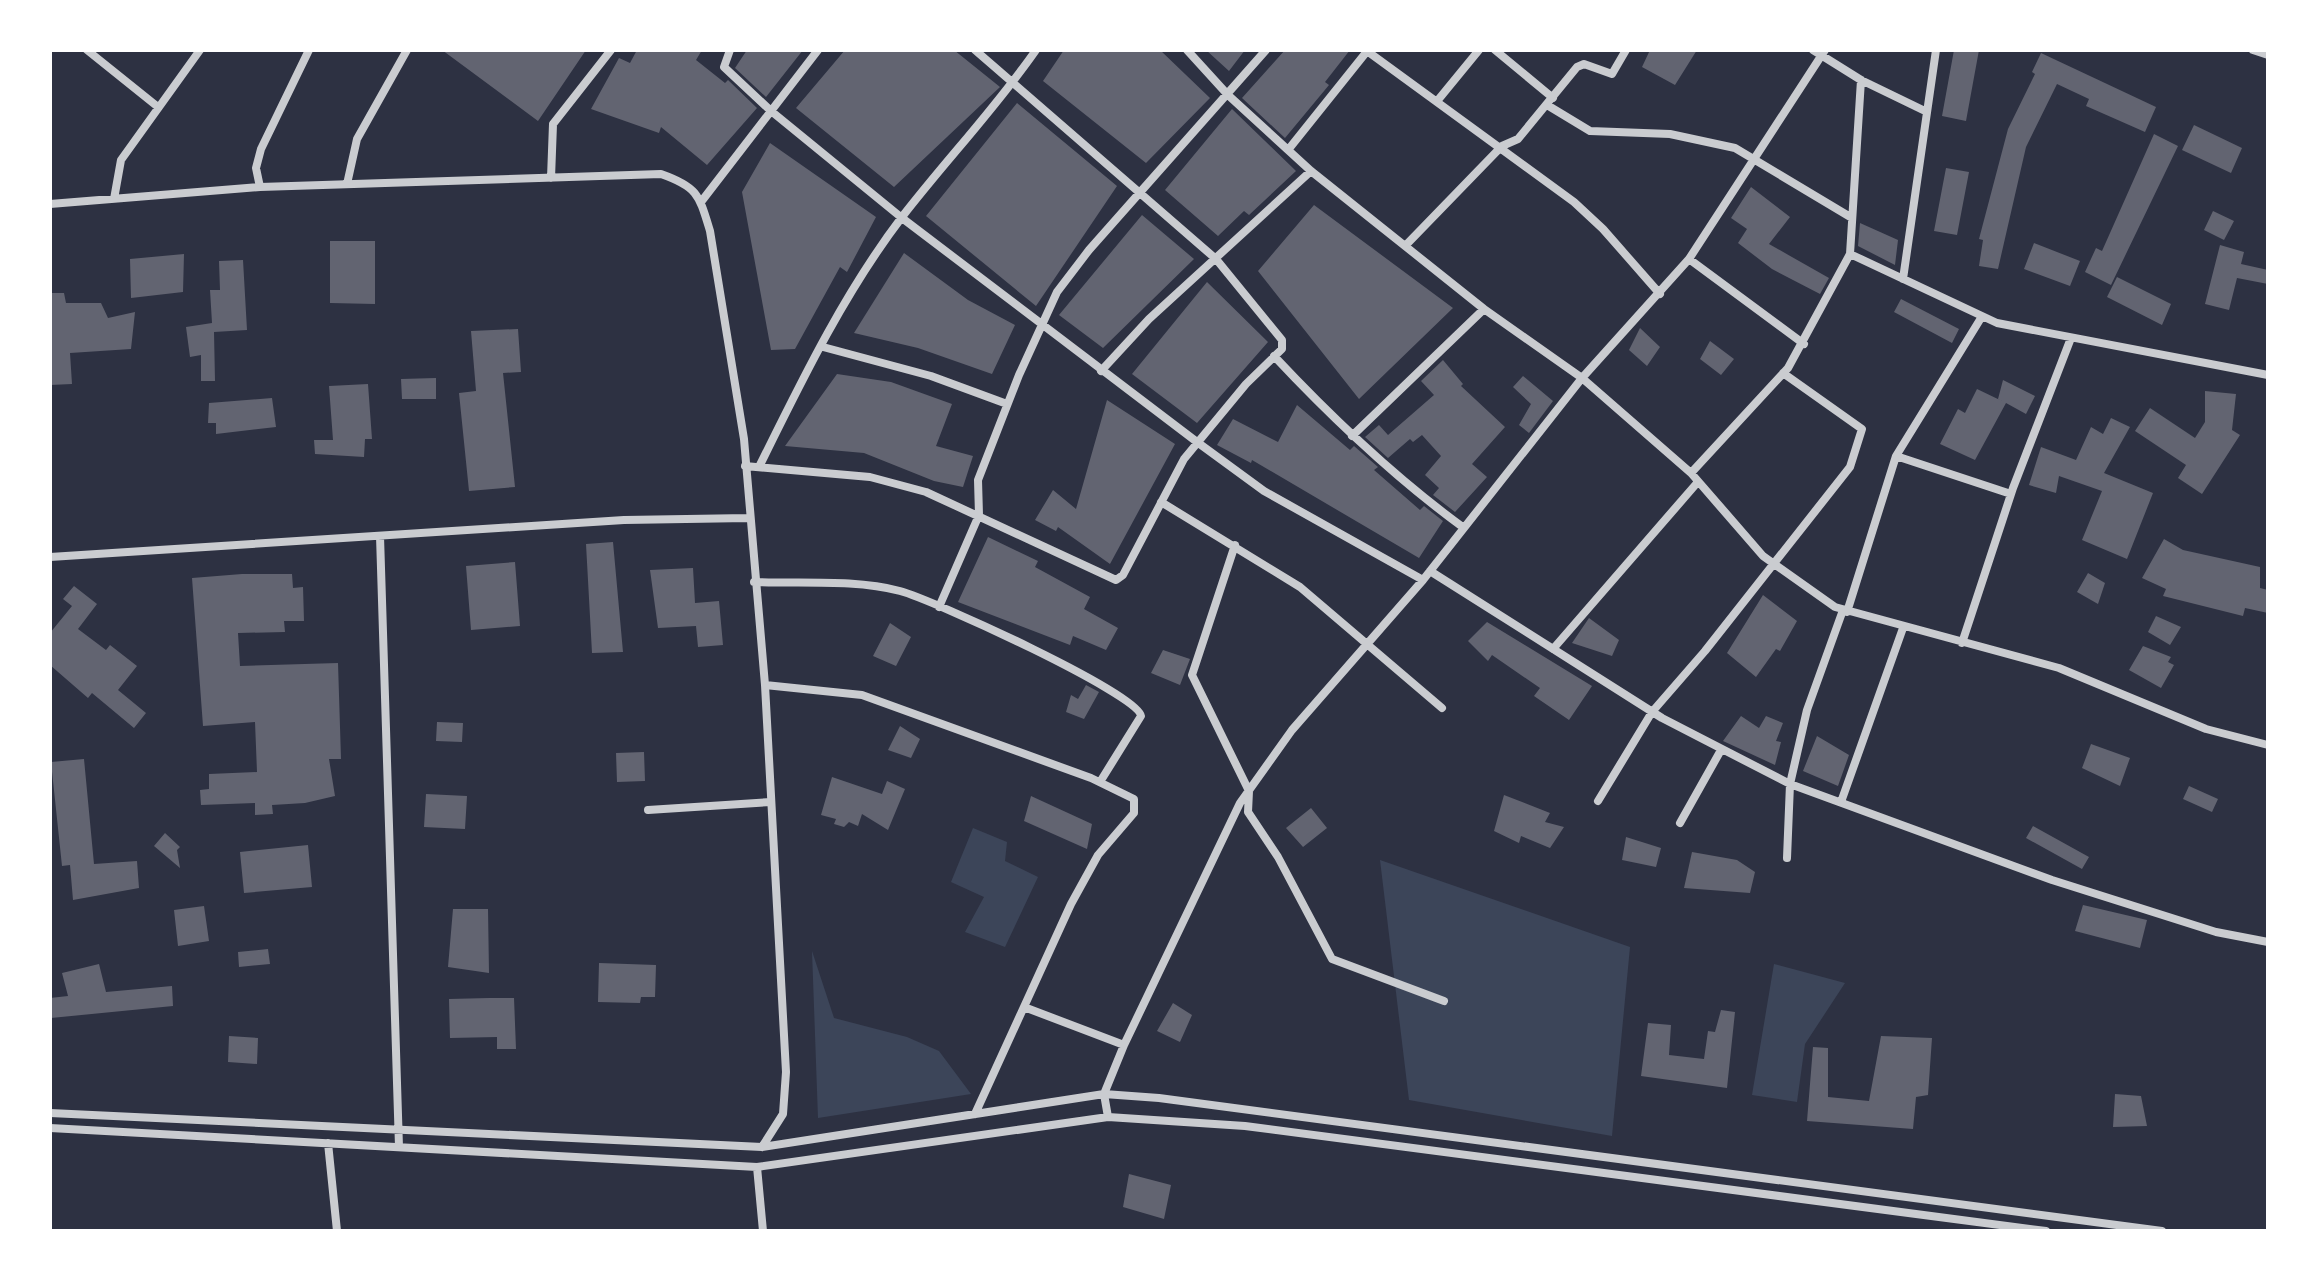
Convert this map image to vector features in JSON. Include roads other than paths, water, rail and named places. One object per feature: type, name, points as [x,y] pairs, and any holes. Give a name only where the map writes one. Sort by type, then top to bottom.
[{"type":"street","points":[[87,50],[158,107]]},
{"type":"street","points":[[114,199],[121,160],[200,50]]},
{"type":"street","points":[[260,187],[256,168],[261,149],[309,50]]},
{"type":"street","points":[[347,184],[357,139],[407,50]]},
{"type":"street","points":[[551,178],[553,124],[611,50]]},
{"type":"street","points":[[730,50],[724,67],[771,111],[902,218],[1042,326],[1264,491],[1423,580]]},
{"type":"street","points":[[701,202],[818,50]]},
{"type":"street","points":[[745,466],[870,477],[926,492],[1116,580],[1123,575],[1197,442],[1282,349],[1282,340],[1216,259],[975,50]]},
{"type":"street","points":[[759,467],[861,277],[902,218],[1014,82],[1036,50]]},
{"type":"street","points":[[1187,50],[1228,95],[1311,171],[1484,309],[1582,378],[1691,473],[1774,564],[1845,611],[2059,668],[2206,729],[2268,745]]},
{"type":"street","points":[[939,607],[979,515],[978,480],[1007,404],[1057,292],[1089,250],[1266,50]]},
{"type":"street","points":[[1288,150],[1367,50],[1502,146],[1594,220],[1660,294]]},
{"type":"street","points":[[1438,100],[1479,50]]},
{"type":"street","points":[[1495,50],[1550,102],[1590,131],[1704,139],[1755,158],[1852,218]]},
{"type":"street","points":[[1406,245],[1502,146],[1518,139],[1581,65],[1612,74],[1626,50]]},
{"type":"street","points":[[1813,50],[1824,52],[1861,80],[1925,111]]},
{"type":"street","points":[[1903,279],[1936,50]]},
{"type":"street","points":[[2253,50],[2268,55]]},
{"type":"street","points":[[1108,1117],[1104,1094],[1124,1045],[1249,791],[1292,730],[1423,580],[1582,378],[1689,259],[1824,52]]},
{"type":"street","points":[[1691,473],[1783,373],[1804,344],[1850,254],[1861,80]]},
{"type":"street","points":[[1101,371],[1149,319],[1311,171]]},
{"type":"street","points":[[50,204],[260,187],[347,184],[661,174],[687,183],[701,202],[710,231],[744,439],[748,518],[765,685],[786,1072],[783,1114],[762,1147]]},
{"type":"street","points":[[1850,254],[1981,318],[2268,375]]},
{"type":"street","points":[[1689,259],[1804,344]]},
{"type":"street","points":[[1352,436],[1484,309]]},
{"type":"street","points":[[1787,858],[1790,784],[1807,710],[1845,611],[1896,456],[1981,318]]},
{"type":"street","points":[[1962,643],[2011,494],[2071,338]]},
{"type":"street","points":[[823,347],[931,376],[1007,404]]},
{"type":"street","points":[[1274,356],[1352,436],[1417,493],[1464,528]]},
{"type":"street","points":[[1598,801],[1652,712],[1850,467],[1862,429],[1783,373]]},
{"type":"street","points":[[1896,456],[2011,494]]},
{"type":"street","points":[[1553,649],[1697,483]]},
{"type":"street","points":[[1161,502],[1300,587],[1442,708]]},
{"type":"street","points":[[50,557],[624,520],[748,518]]},
{"type":"street","points":[[380,536],[399,1147]]},
{"type":"street","points":[[1235,545],[1192,675],[1249,791],[1248,812],[1278,857],[1332,959],[1444,1001]]},
{"type":"street","points":[[1430,571],[1652,712],[1790,784],[2052,880],[2216,932],[2268,942]]},
{"type":"street","points":[[754,582],[868,586],[901,592],[1120,693],[1139,707],[1141,716],[1100,782]]},
{"type":"street","points":[[1841,802],[1903,628]]},
{"type":"street","points":[[765,685],[862,695],[1100,782],[1134,799],[1134,813],[1098,855],[1071,904],[975,1114]]},
{"type":"street","points":[[1680,823],[1721,750]]},
{"type":"street","points":[[648,810],[771,802]]},
{"type":"street","points":[[1024,1007],[1124,1045]]},
{"type":"street","points":[[50,1113],[762,1147],[1104,1094],[1190,1102],[2162,1231]]},
{"type":"street","points":[[50,1128],[757,1167],[1108,1117],[1245,1126],[2046,1231]]},
{"type":"street","points":[[328,1143],[337,1231]]},
{"type":"street","points":[[757,1167],[763,1231]]}]
